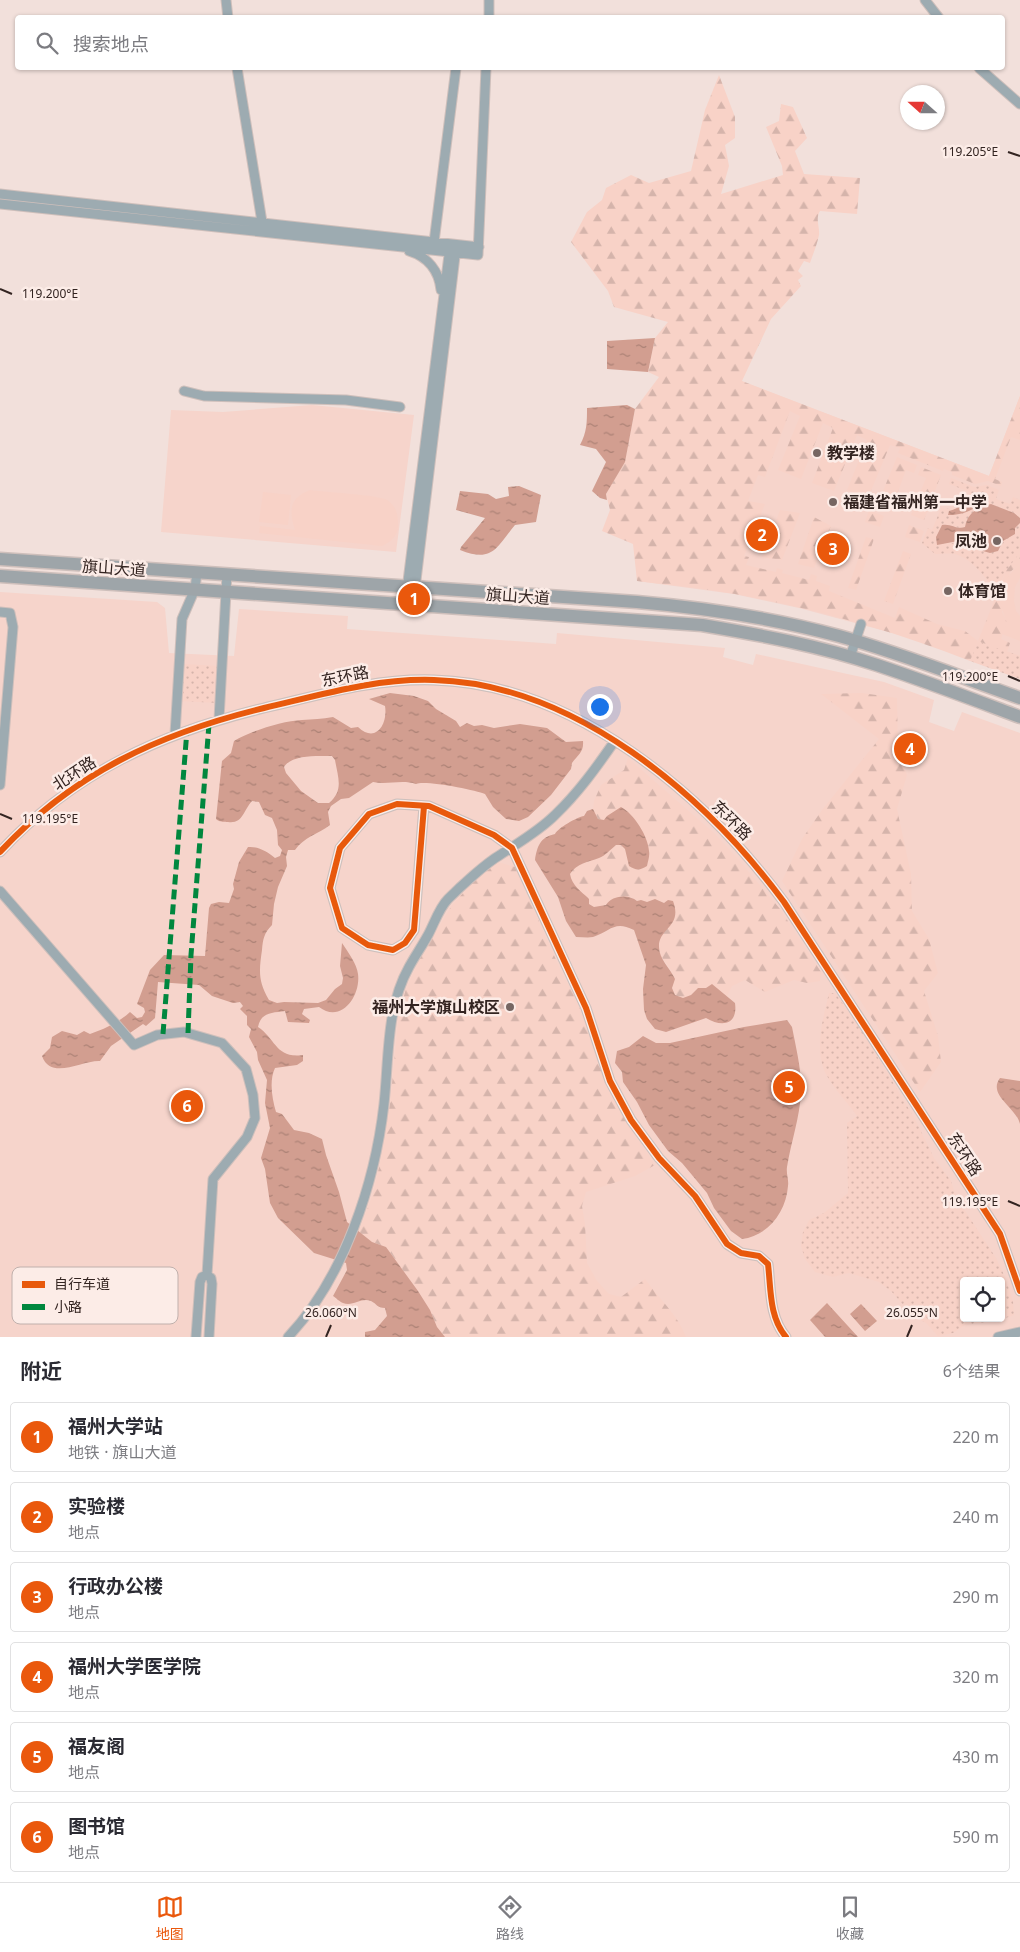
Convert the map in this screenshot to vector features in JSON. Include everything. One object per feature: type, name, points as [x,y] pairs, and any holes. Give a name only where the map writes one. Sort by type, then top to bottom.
[{"type":"highway","name":"旗山大道","points":[[0,559],[693,607],[774,620],[855,641],[905,656],[1020,698]]},
{"type":"highway","name":"旗山大道","points":[[0,576],[702,626],[779,639],[850,657],[1020,717]]},
{"type":"street","points":[[226,0],[228,15]]},
{"type":"street","points":[[489,0],[489,15]]},
{"type":"street","points":[[925,0],[937,15]]},
{"type":"street","points":[[237,70],[263,227]]},
{"type":"street","points":[[434,242],[456,70]]},
{"type":"street","points":[[0,194],[263,227],[387,245],[478,251],[486,70]]},
{"type":"street","points":[[982,70],[1020,104]]},
{"type":"street","points":[[0,204],[434,242],[453,249]]},
{"type":"street","points":[[387,245],[412,252],[428,261],[438,277],[442,304]]},
{"type":"street","points":[[410,605],[442,304],[453,249]]},
{"type":"street","points":[[411,587],[453,249]]},
{"type":"street","points":[[184,391],[204,396],[346,400],[400,407]]},
{"type":"street","points":[[175,734],[182,619],[195,589],[197,572]]},
{"type":"street","points":[[220,719],[227,574]]},
{"type":"street","points":[[0,612],[10,613],[13,627],[0,784]]},
{"type":"street","points":[[850,657],[861,624]]},
{"type":"street","name":"东环路","points":[[175,734],[220,719],[346,688],[392,681],[433,680],[466,682],[509,692],[545,704],[584,722],[678,787],[721,827],[758,866],[784,902],[1000,1234],[1020,1291]]},
{"type":"street","name":"北环路","points":[[0,852],[37,815],[68,791],[110,766],[175,734]]},
{"type":"street","points":[[288,1337],[317,1302],[336,1268],[370,1185],[384,1104],[390,1028],[396,1000],[407,969],[447,900],[498,855],[512,848],[554,816],[590,776],[614,742]]},
{"type":"street","points":[[424,806],[414,930],[406,943],[393,950],[368,945],[342,928],[330,888],[340,848],[369,814],[397,804],[429,806],[494,836],[512,848],[586,1008],[610,1081],[631,1120],[659,1158],[695,1196],[727,1244],[741,1253],[759,1256],[768,1264],[772,1308],[776,1320],[786,1337]]},
{"type":"street","points":[[0,891],[134,1045],[157,1035],[184,1032],[222,1043],[246,1069],[254,1095],[255,1118],[247,1137],[213,1179],[207,1274]]},
{"type":"street","points":[[196,1337],[200,1282],[202,1277],[207,1274]]},
{"type":"street","points":[[207,1274],[212,1278],[209,1337]]},
{"type":"street","points":[[998,1337],[1020,1332]]},
{"type":"shaded area","name":"福建省福州第一中学","points":[[707,368],[989,476],[1020,396],[1020,679],[911,638],[799,608],[734,594],[637,581]]},
{"type":"shaded area","points":[[312,405],[414,415],[396,552],[161,532],[171,410],[223,412]]},
{"type":"shaded area","name":"福州大学旗山校区","points":[[0,592],[157,602],[165,608],[169,653],[234,656],[239,609],[348,616],[347,629],[556,644],[557,633],[725,648],[723,657],[753,665],[756,654],[884,682],[934,700],[929,722],[954,731],[962,712],[1020,733],[1020,1337],[0,1337]]},
{"type":"green space","points":[[719,75],[735,117],[735,138],[725,145],[729,166],[721,194],[783,175],[782,166],[766,127],[779,121],[781,104],[793,107],[807,138],[795,151],[804,174],[860,178],[857,214],[820,211],[818,217],[819,235],[810,263],[804,261],[798,271],[803,276],[798,280],[801,286],[771,319],[742,381],[989,476],[1020,396],[1020,440],[1011,437],[995,479],[1002,482],[1001,486],[988,481],[975,484],[952,475],[952,472],[944,469],[943,471],[898,453],[900,448],[890,445],[868,498],[847,490],[867,440],[857,435],[834,491],[812,483],[833,428],[823,423],[801,479],[778,470],[800,416],[790,411],[765,477],[758,475],[748,501],[765,504],[744,556],[749,557],[746,565],[776,572],[777,568],[783,570],[782,573],[809,580],[811,574],[817,576],[816,581],[830,586],[829,591],[895,618],[899,607],[937,624],[965,631],[978,641],[970,661],[884,631],[795,607],[723,592],[637,581],[633,544],[602,531],[610,510],[606,494],[625,461],[635,409],[659,377],[648,372],[655,338],[668,322],[614,307],[608,291],[571,242],[587,212],[602,200],[606,188],[631,175],[649,183],[691,171],[705,110]]},
{"type":"green space","points":[[897,457],[917,465],[914,473],[906,470],[892,508],[878,503]]},
{"type":"green space","points":[[921,467],[941,475],[924,520],[911,515],[926,478],[918,475]]},
{"type":"green space","points":[[951,478],[974,487],[987,485],[999,490],[996,499],[1010,504],[1013,497],[1020,500],[1020,518],[1014,513],[991,504],[966,523],[965,527],[959,528],[942,525],[936,537],[950,543],[972,539],[979,542],[982,546],[1000,549],[1008,534],[1020,523],[1020,553],[1006,571],[996,593],[974,565],[955,554],[935,554],[922,543],[928,528],[932,530],[941,508],[951,509],[959,506],[970,492],[949,484]]},
{"type":"green space","points":[[310,490],[363,495],[387,500],[392,504],[397,513],[398,527],[396,534],[392,540],[382,546],[259,533],[260,526],[295,530],[292,506],[298,497]]},
{"type":"green space","points":[[263,492],[291,495],[288,525],[259,522]]},
{"type":"green space","points":[[780,510],[800,513],[782,560],[762,557]]},
{"type":"green space","points":[[869,510],[884,516],[880,527],[865,522]]},
{"type":"green space","points":[[814,517],[831,526],[814,568],[798,564]]},
{"type":"green space","points":[[909,525],[924,531],[920,542],[905,537]]},
{"type":"green space","points":[[866,537],[874,539],[856,590],[848,588]]},
{"type":"green space","points":[[903,551],[911,554],[893,604],[884,601]]},
{"type":"green space","points":[[1020,553],[1020,564],[1010,572],[1002,612],[1007,622],[1001,639],[1010,643],[1007,652],[978,641],[1006,571]]},
{"type":"green space","points":[[1020,564],[1020,578],[1015,587],[1014,601],[1016,611],[1020,616],[1020,641],[1002,634],[1007,622],[1001,598],[1008,576]]},
{"type":"green space","points":[[978,641],[1020,656],[1020,679],[970,661]]},
{"type":"green space","points":[[183,664],[220,666],[218,703],[180,701]]},
{"type":"green space","points":[[862,693],[897,698],[898,751],[907,775],[897,809],[911,874],[912,911],[929,939],[938,973],[924,991],[938,1036],[941,1062],[920,1092],[782,881],[802,839],[822,810],[879,739],[821,694]]},
{"type":"green space","points":[[628,758],[714,833],[739,860],[780,909],[821,972],[820,981],[807,983],[794,980],[765,992],[745,980],[732,986],[727,996],[720,991],[698,988],[691,995],[683,999],[675,995],[672,988],[671,970],[660,955],[659,945],[665,903],[655,899],[649,902],[640,902],[631,897],[609,901],[607,905],[594,907],[583,896],[573,883],[570,874],[579,865],[601,857],[616,845],[621,845],[649,859],[647,844],[639,827],[598,819],[593,809],[594,801],[601,785],[624,770]]},
{"type":"green space","points":[[498,862],[515,867],[561,971],[578,1003],[609,1091],[655,1165],[635,1176],[586,1192],[582,1206],[587,1263],[597,1281],[609,1294],[621,1297],[645,1279],[673,1314],[686,1337],[445,1337],[437,1327],[430,1310],[418,1291],[386,1247],[372,1242],[358,1233],[373,1194],[380,1163],[390,1104],[399,1013],[406,989],[419,960],[452,905],[475,880]]},
{"type":"green space","points":[[829,993],[835,993],[860,1028],[915,1119],[934,1158],[951,1181],[956,1197],[996,1258],[1005,1277],[960,1277],[960,1322],[986,1322],[965,1325],[953,1333],[938,1336],[926,1323],[913,1316],[891,1291],[879,1282],[849,1273],[833,1277],[815,1272],[805,1259],[801,1246],[803,1232],[809,1220],[824,1213],[848,1193],[847,1123],[857,1116],[830,1081],[823,1066],[820,1046],[822,1024]]},
{"type":"green space","points":[[1005,1277],[1013,1301],[1014,1315],[1005,1318]]},
{"type":"water","points":[[655,338],[648,372],[607,369],[607,341]]},
{"type":"water","points":[[627,405],[635,409],[625,462],[606,494],[607,500],[600,498],[592,491],[606,462],[596,449],[580,445],[586,427],[587,408]]},
{"type":"water","points":[[519,486],[541,495],[536,522],[515,525],[498,546],[487,554],[471,554],[460,550],[485,518],[456,510],[460,491],[488,494],[496,499],[509,496],[508,487]]},
{"type":"water","points":[[977,497],[982,501],[972,510],[948,515],[949,511]]},
{"type":"water","points":[[991,504],[1014,513],[1020,518],[1020,523],[1015,528],[1015,534],[1003,541],[998,551],[990,553],[983,551],[978,540],[974,538],[937,545],[936,537],[942,525],[959,528],[965,527],[968,518],[974,511]]},
{"type":"water","points":[[390,693],[414,696],[428,701],[436,709],[456,721],[460,727],[467,723],[474,726],[482,725],[494,728],[520,724],[547,728],[566,742],[583,741],[582,751],[551,795],[528,817],[519,821],[506,819],[493,807],[485,794],[439,784],[373,782],[349,798],[341,799],[331,806],[328,812],[330,825],[307,839],[295,850],[288,850],[286,857],[287,866],[278,887],[274,904],[272,925],[263,939],[260,964],[261,981],[269,1000],[277,1003],[318,1003],[326,1000],[342,984],[343,978],[340,966],[342,943],[356,966],[358,982],[356,991],[353,999],[342,1010],[335,1012],[327,1011],[319,1007],[304,1009],[302,1014],[310,1020],[309,1023],[288,1022],[285,1011],[268,1014],[259,1022],[258,1027],[282,1051],[287,1054],[303,1055],[303,1061],[297,1065],[275,1068],[272,1095],[276,1112],[282,1114],[294,1130],[309,1133],[322,1139],[347,1222],[372,1242],[386,1247],[418,1291],[430,1310],[437,1327],[445,1337],[365,1337],[365,1332],[375,1330],[387,1316],[385,1308],[367,1300],[347,1304],[333,1296],[347,1270],[346,1263],[314,1253],[278,1218],[270,1203],[265,1169],[261,1158],[270,1128],[265,1103],[267,1080],[258,1060],[257,1052],[249,1037],[251,1029],[247,1025],[247,1016],[240,1009],[243,1006],[240,1002],[233,1003],[212,996],[199,985],[158,982],[155,1018],[146,1026],[143,1024],[111,1046],[100,1061],[60,1068],[52,1067],[46,1063],[42,1056],[50,1048],[52,1037],[62,1031],[77,1035],[84,1031],[90,1034],[111,1025],[130,1012],[137,1018],[142,1017],[145,1012],[144,1008],[137,1004],[150,970],[164,955],[205,956],[209,908],[211,904],[219,902],[229,903],[234,889],[233,884],[239,862],[248,847],[263,850],[275,858],[280,856],[282,850],[278,845],[277,830],[272,818],[265,815],[259,802],[252,801],[237,821],[222,822],[216,819],[222,761],[231,753],[234,741],[276,724],[333,717],[351,728],[358,727],[364,732],[375,733],[383,725],[385,706],[369,699]],"holes":[[[313,756],[332,756],[335,760],[339,783],[337,793],[329,803],[318,803],[301,791],[286,773],[284,767],[293,760]]]},
{"type":"water","points":[[621,807],[631,815],[643,832],[649,853],[647,866],[638,869],[629,866],[625,849],[621,845],[616,845],[601,857],[576,867],[570,874],[573,882],[589,899],[589,904],[594,907],[606,905],[616,897],[630,897],[637,901],[647,902],[655,899],[664,903],[668,900],[673,901],[675,916],[673,922],[662,935],[659,951],[675,979],[672,988],[675,995],[683,998],[691,995],[698,988],[706,988],[712,984],[735,1003],[732,1020],[718,1023],[706,1018],[666,1032],[655,1029],[647,1019],[644,1010],[643,989],[646,965],[634,930],[617,926],[593,937],[576,937],[566,921],[558,897],[535,860],[538,847],[543,840],[555,834],[568,823],[584,816],[587,811],[593,809],[598,819],[604,820]]},
{"type":"water","points":[[787,1020],[792,1027],[801,1084],[799,1111],[787,1167],[787,1196],[774,1221],[767,1228],[751,1237],[742,1239],[731,1231],[714,1208],[707,1193],[682,1163],[668,1151],[649,1125],[637,1102],[623,1082],[622,1072],[615,1063],[617,1051],[629,1047],[643,1036],[656,1043],[670,1043]]},
{"type":"water","points":[[1000,1078],[1020,1081],[1020,1124],[1014,1112],[997,1090]]},
{"type":"water","points":[[827,1303],[858,1337],[825,1337],[810,1320]]},
{"type":"water","points":[[861,1304],[877,1321],[865,1331],[850,1314]]},
{"type":"marked path","points":[[188,1033],[191,955],[209,724]]},
{"type":"marked path","points":[[163,1034],[187,730]]},
{"type":"cycle path","points":[[0,852],[28,824],[88,778],[154,744],[226,718],[348,688],[412,680],[434,680],[486,686],[537,701],[586,724],[632,752],[675,785],[715,822],[752,862],[784,902],[1000,1234],[1020,1291]]},
{"type":"cycle path","points":[[424,806],[414,930],[405,943],[393,950],[368,945],[342,928],[330,888],[340,848],[369,814],[397,804],[429,806],[494,835],[512,848],[586,1008],[610,1081],[631,1120],[659,1158],[695,1196],[727,1244],[741,1253],[759,1256],[768,1264],[776,1321],[786,1337]]},
{"type":"place","name":"教学楼","points":[[817,453]]},
{"type":"place","name":"福建省福州第一中学","points":[[833,502]]},
{"type":"place","name":"实验楼","points":[[762,535]]},
{"type":"place","name":"凤池","points":[[997,541]]},
{"type":"place","name":"行政办公楼","points":[[833,549]]},
{"type":"place","name":"体育馆","points":[[948,591]]},
{"type":"place","name":"福州大学站","points":[[414,599]]},
{"type":"place","name":"福州大学医学院","points":[[910,749]]},
{"type":"place","name":"福州大学旗山校区","points":[[510,1007]]},
{"type":"place","name":"福友阁","points":[[789,1087]]},
{"type":"place","name":"图书馆","points":[[187,1106]]}]
